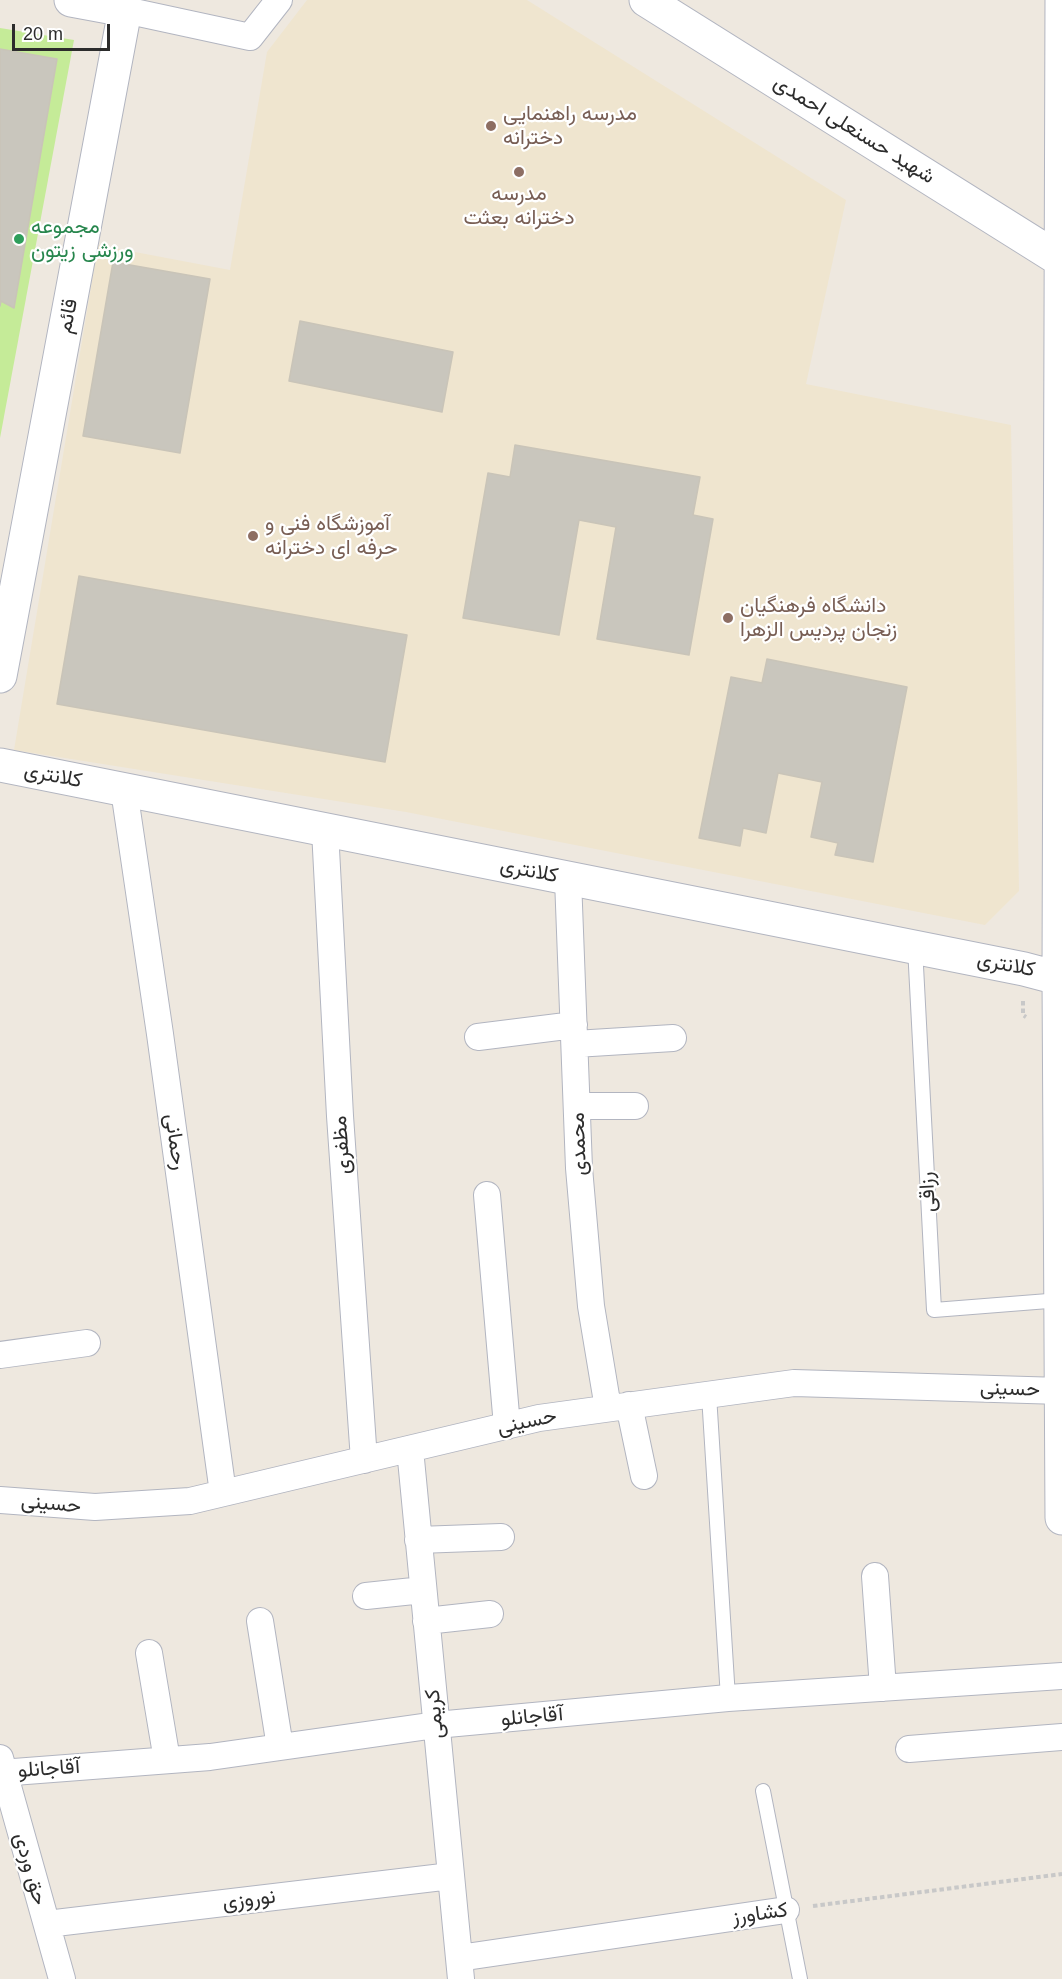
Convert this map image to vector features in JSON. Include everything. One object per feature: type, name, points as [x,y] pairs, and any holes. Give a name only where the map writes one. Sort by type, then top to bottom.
[{"type":"main road","points":[[71,0],[125,10]]},
{"type":"main road","name":"شهید حسنعلی احمدی","points":[[646,0],[1062,261]]},
{"type":"main road","points":[[1062,0],[1060,1300],[1062,1518]]},
{"type":"main road","name":"قائم","points":[[0,676],[125,10]]},
{"type":"main road","name":"کلانتری","points":[[0,765],[1061,977]]},
{"type":"street","points":[[125,10],[250,37],[279,0]]},
{"type":"street","name":"رحمانی","points":[[124,790],[162,1046],[223,1493]]},
{"type":"street","name":"مظفری","points":[[325,830],[340,1116],[364,1460]]},
{"type":"street","name":"محمدی","points":[[568,879],[579,1168],[591,1306],[618,1407],[644,1476]]},
{"type":"street","points":[[478,1037],[575,1034],[673,1038]]},
{"type":"street","points":[[578,1106],[635,1106]]},
{"type":"street","points":[[487,1195],[507,1426]]},
{"type":"street","points":[[0,1355],[87,1343]]},
{"type":"street","name":"حسینی","points":[[0,1500],[95,1507],[190,1501],[539,1418],[794,1383],[1061,1391]]},
{"type":"street","name":"کریمی","points":[[410,1449],[460,1969]]},
{"type":"street","points":[[418,1540],[501,1537]]},
{"type":"street","points":[[876,1576],[883,1688]]},
{"type":"street","points":[[366,1596],[423,1590]]},
{"type":"street","points":[[426,1621],[490,1614]]},
{"type":"street","points":[[260,1622],[280,1747]]},
{"type":"street","points":[[149,1653],[167,1760]]},
{"type":"street","name":"آقاجانلو","points":[[1,1768],[210,1757],[436,1725],[728,1698],[1062,1676]]},
{"type":"street","points":[[909,1749],[1062,1737]]},
{"type":"street","name":"حق وردی","points":[[1,1768],[62,1979]]},
{"type":"street","name":"نوروزی","points":[[47,1924],[451,1876]]},
{"type":"street","name":"کشاورز","points":[[460,1969],[786,1910]]},
{"type":"lane","name":"رزاقی","points":[[915,947],[934,1310],[1060,1300]]},
{"type":"lane","points":[[709,1395],[728,1698]]},
{"type":"lane","points":[[763,1791],[800,1979]]},
{"type":"path","name":"کشاورز","points":[[786,1910],[902,1893],[1062,1874]]},
{"type":"shaded area","points":[[307,0],[527,0],[846,200],[806,384],[1011,425],[1019,891],[985,925],[406,812],[14,750],[98,245],[230,270],[267,52]]},
{"type":"green space","name":"مجموعه ورزشی زیتون","points":[[0,28],[74,40],[0,438]]},
{"type":"building","points":[[0,49],[57,59],[14,308],[1,301],[0,306]]},
{"type":"building","points":[[113,262],[210,279],[180,453],[83,436]]},
{"type":"building","points":[[300,321],[453,352],[442,412],[289,381]]},
{"type":"building","points":[[515,445],[700,477],[693,515],[713,519],[689,655],[597,639],[616,527],[579,520],[559,635],[463,618],[488,473],[510,477]]},
{"type":"building","points":[[79,576],[407,635],[385,762],[57,704]]},
{"type":"building","points":[[767,659],[907,687],[873,862],[835,855],[838,843],[811,837],[822,782],[778,773],[766,833],[743,828],[740,846],[699,838],[731,677],[762,683]]},
{"type":"place","name":"مدرسه راهنمایی دخترانه","points":[[491,126]]},
{"type":"place","name":"مدرسه دخترانه بعثت","points":[[519,172]]},
{"type":"place","name":"مجموعه ورزشی زیتون","points":[[19,239]]},
{"type":"place","name":"آموزشگاه فنی و حرفه ای دخترانه","points":[[253,536]]},
{"type":"place","name":"دانشگاه فرهنگیان زنجان پردیس الزهرا","points":[[728,618]]}]
